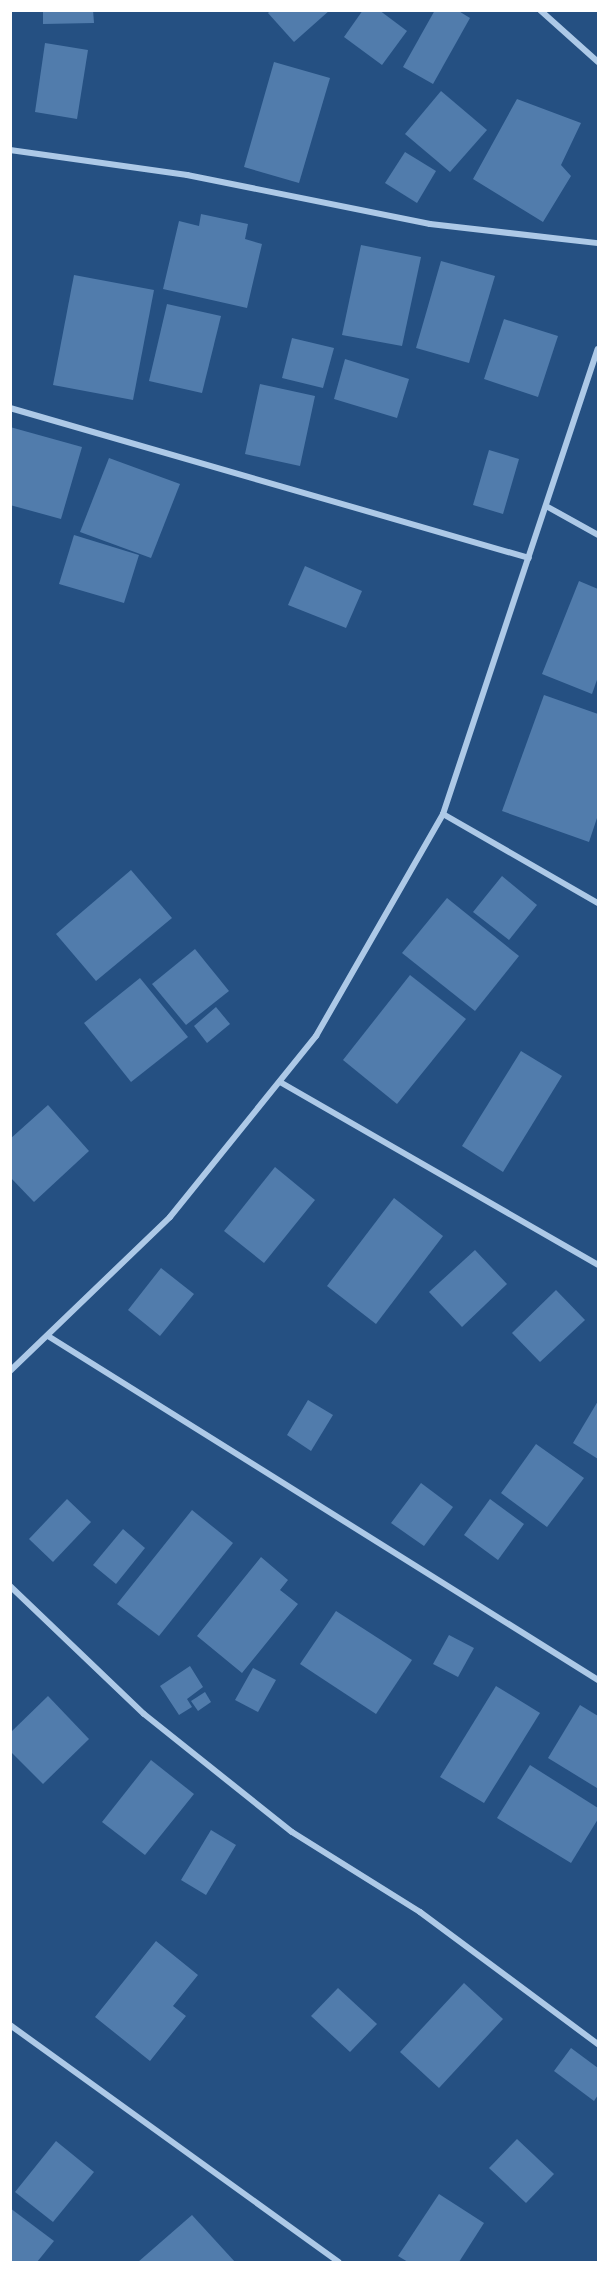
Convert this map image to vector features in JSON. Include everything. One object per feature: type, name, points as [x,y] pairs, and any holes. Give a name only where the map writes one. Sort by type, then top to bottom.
[{"type":"street","points":[[540,10],[598,62]]},
{"type":"street","points":[[10,150],[187,175],[430,224],[598,243]]},
{"type":"street","points":[[10,1371],[170,1217],[316,1036],[443,814],[598,349]]},
{"type":"street","points":[[10,408],[529,558]]},
{"type":"street","points":[[546,506],[598,535]]},
{"type":"street","points":[[443,814],[598,903]]},
{"type":"street","points":[[280,1082],[598,1265]]},
{"type":"street","points":[[48,1336],[598,1680]]},
{"type":"street","points":[[10,1586],[144,1714],[292,1832],[420,1912],[598,2044]]},
{"type":"street","points":[[10,2025],[339,2262]]},
{"type":"building","points":[[43,10],[93,10],[94,23],[43,24]]},
{"type":"building","points":[[271,10],[330,10],[294,42],[268,13]]},
{"type":"building","points":[[363,10],[379,10],[407,31],[382,65],[344,37]]},
{"type":"building","points":[[435,10],[457,10],[470,18],[433,84],[403,67]]},
{"type":"building","points":[[45,43],[88,50],[77,119],[35,112]]},
{"type":"building","points":[[274,62],[330,78],[299,183],[244,167]]},
{"type":"building","points":[[441,91],[487,130],[450,172],[405,134]]},
{"type":"building","points":[[517,99],[581,123],[561,165],[571,176],[543,222],[473,179]]},
{"type":"building","points":[[405,152],[436,171],[417,203],[385,183]]},
{"type":"building","points":[[201,214],[248,224],[245,239],[262,244],[247,308],[163,289],[179,221],[199,226]]},
{"type":"building","points":[[361,245],[421,257],[402,346],[342,335]]},
{"type":"building","points":[[441,261],[495,276],[469,363],[416,348]]},
{"type":"building","points":[[74,275],[154,290],[133,400],[53,385]]},
{"type":"building","points":[[167,304],[221,316],[202,393],[149,381]]},
{"type":"building","points":[[504,319],[558,336],[538,397],[484,379]]},
{"type":"building","points":[[292,338],[334,348],[323,388],[282,378]]},
{"type":"building","points":[[345,359],[409,379],[397,418],[334,399]]},
{"type":"building","points":[[260,384],[315,396],[300,466],[245,454]]},
{"type":"building","points":[[10,427],[82,447],[61,519],[10,505]]},
{"type":"building","points":[[489,450],[519,459],[503,514],[473,505]]},
{"type":"building","points":[[109,458],[180,484],[151,558],[80,532]]},
{"type":"building","points":[[74,535],[139,555],[124,603],[59,584]]},
{"type":"building","points":[[305,566],[362,591],[346,628],[288,605]]},
{"type":"building","points":[[579,581],[598,589],[598,677],[592,694],[542,674]]},
{"type":"building","points":[[544,695],[598,714],[598,815],[589,842],[502,811]]},
{"type":"building","points":[[131,870],[172,918],[96,981],[56,934]]},
{"type":"building","points":[[502,876],[537,905],[509,940],[473,912]]},
{"type":"building","points":[[447,898],[519,956],[475,1011],[402,953]]},
{"type":"building","points":[[195,949],[229,991],[186,1025],[152,984]]},
{"type":"building","points":[[410,975],[466,1019],[397,1104],[343,1060]]},
{"type":"building","points":[[140,978],[188,1037],[131,1082],[84,1023]]},
{"type":"building","points":[[216,1007],[230,1024],[207,1043],[194,1026]]},
{"type":"building","points":[[521,1051],[562,1076],[503,1172],[462,1146]]},
{"type":"building","points":[[48,1105],[89,1151],[34,1202],[10,1177],[10,1139]]},
{"type":"building","points":[[275,1167],[315,1200],[264,1263],[224,1231]]},
{"type":"building","points":[[394,1198],[443,1236],[376,1324],[327,1286]]},
{"type":"building","points":[[475,1250],[507,1284],[462,1327],[429,1292]]},
{"type":"building","points":[[161,1268],[194,1294],[160,1336],[128,1310]]},
{"type":"building","points":[[556,1290],[585,1320],[540,1362],[512,1333]]},
{"type":"building","points":[[308,1400],[333,1415],[311,1451],[287,1435]]},
{"type":"building","points":[[598,1401],[598,1459],[573,1443]]},
{"type":"building","points":[[536,1444],[584,1478],[547,1527],[501,1493]]},
{"type":"building","points":[[421,1483],[453,1507],[424,1546],[391,1523]]},
{"type":"building","points":[[67,1499],[91,1522],[53,1562],[29,1539]]},
{"type":"building","points":[[490,1499],[524,1524],[498,1560],[464,1535]]},
{"type":"building","points":[[192,1510],[233,1543],[159,1636],[117,1604]]},
{"type":"building","points":[[123,1529],[145,1548],[116,1584],[93,1565]]},
{"type":"building","points":[[261,1557],[288,1580],[280,1590],[298,1604],[242,1673],[197,1636]]},
{"type":"building","points":[[336,1611],[412,1660],[376,1714],[300,1664]]},
{"type":"building","points":[[449,1635],[474,1648],[458,1677],[433,1664]]},
{"type":"building","points":[[190,1666],[203,1687],[187,1699],[192,1707],[179,1715],[160,1686]]},
{"type":"building","points":[[253,1668],[276,1680],[258,1712],[235,1700]]},
{"type":"building","points":[[496,1686],[540,1713],[484,1803],[440,1777]]},
{"type":"building","points":[[205,1692],[211,1702],[198,1711],[191,1701]]},
{"type":"building","points":[[48,1696],[89,1739],[43,1784],[10,1751],[10,1733]]},
{"type":"building","points":[[580,1705],[598,1716],[597,1788],[548,1758]]},
{"type":"building","points":[[151,1760],[194,1794],[145,1855],[102,1822]]},
{"type":"building","points":[[530,1765],[598,1808],[598,1819],[571,1863],[497,1818]]},
{"type":"building","points":[[211,1830],[236,1845],[206,1895],[181,1880]]},
{"type":"building","points":[[156,1941],[198,1975],[173,2006],[186,2016],[150,2061],[95,2017]]},
{"type":"building","points":[[464,1983],[503,2019],[439,2088],[400,2052]]},
{"type":"building","points":[[338,1988],[377,2024],[350,2052],[311,2016]]},
{"type":"building","points":[[571,2048],[598,2068],[598,2095],[594,2101],[554,2071]]},
{"type":"building","points":[[517,2139],[554,2174],[526,2203],[489,2168]]},
{"type":"building","points":[[56,2141],[94,2172],[53,2222],[15,2192]]},
{"type":"building","points":[[439,2194],[484,2223],[459,2262],[408,2262],[398,2256]]},
{"type":"building","points":[[10,2208],[54,2241],[37,2262],[10,2262]]},
{"type":"building","points":[[192,2215],[235,2262],[138,2262]]}]
